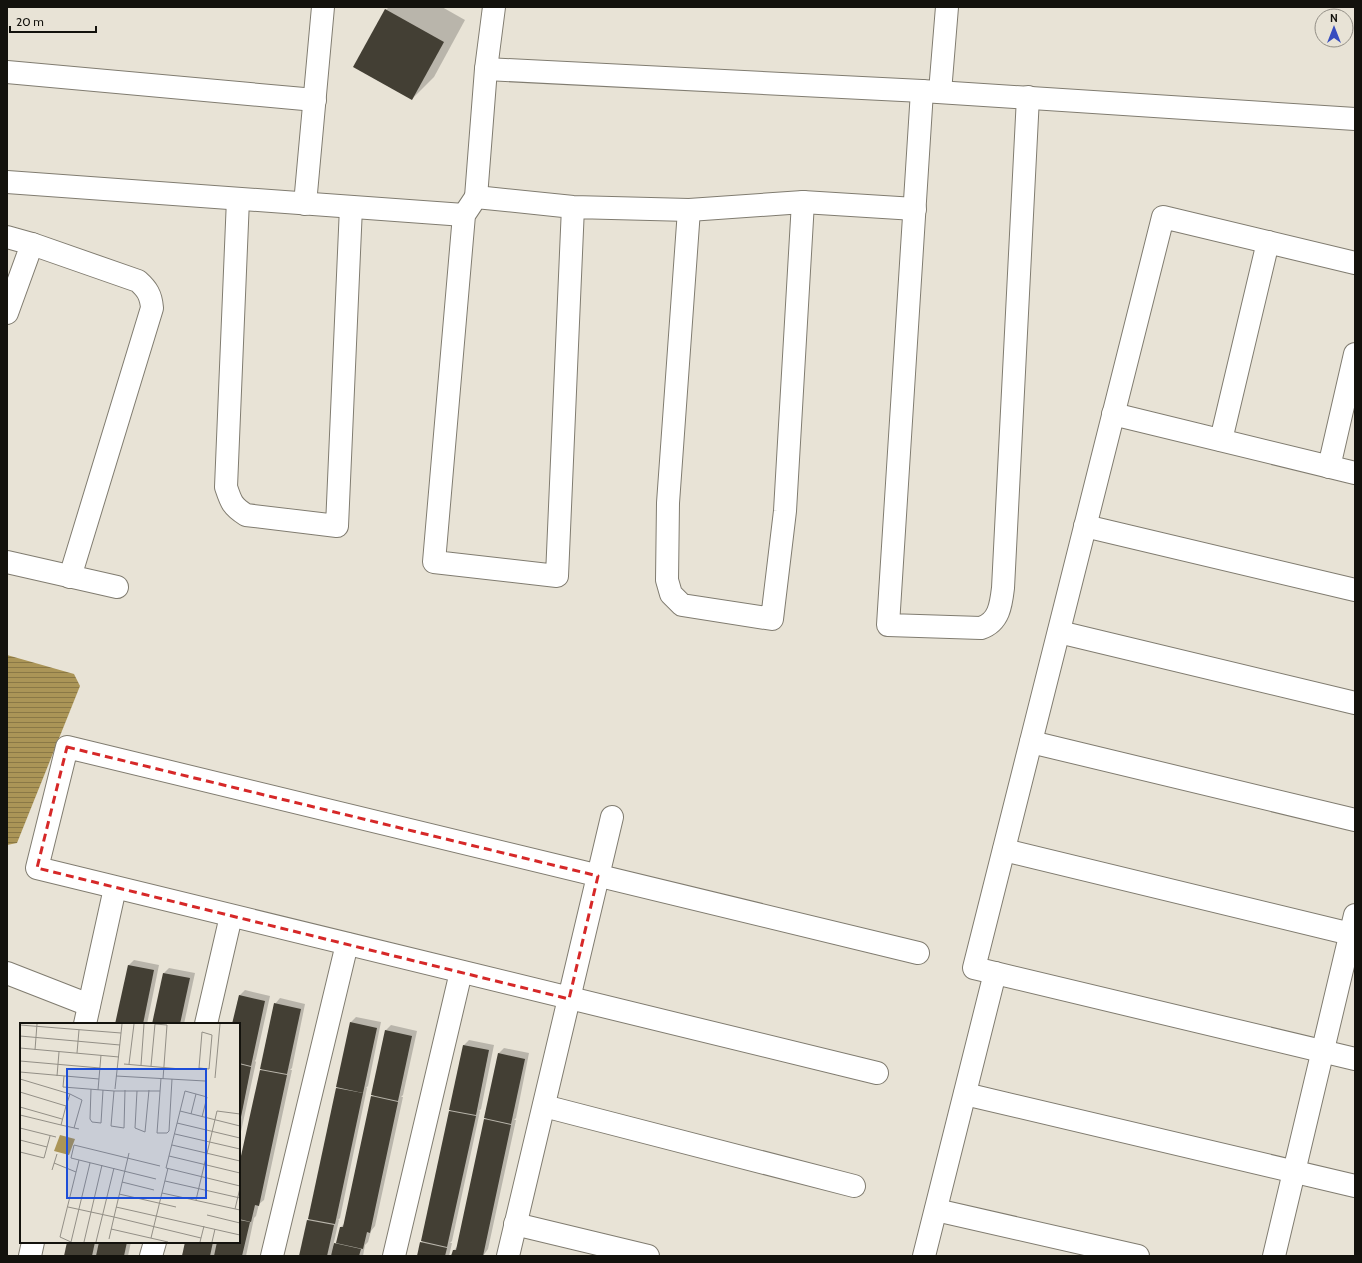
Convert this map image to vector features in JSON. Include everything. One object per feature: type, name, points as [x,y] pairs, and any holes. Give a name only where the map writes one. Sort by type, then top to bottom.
[{"type":"street","points":[[305,204],[323,7]]},
{"type":"street","points":[[494,7],[486,69],[476,197],[464,215],[434,562],[557,576],[572,207]]},
{"type":"street","points":[[947,7],[931,91],[915,209],[888,625],[981,628],[986,626],[994,619],[1001,603],[1028,97]]},
{"type":"street","points":[[486,69],[931,91],[1355,119]]},
{"type":"street","points":[[7,72],[314,100]]},
{"type":"street","points":[[7,182],[464,215]]},
{"type":"street","points":[[476,197],[572,207],[689,210],[803,202],[915,209]]},
{"type":"street","points":[[238,199],[226,487],[230,500],[235,508],[246,515],[337,526],[351,207]]},
{"type":"street","points":[[689,210],[668,503],[667,580],[671,594],[682,604],[772,619],[785,511],[803,202]]},
{"type":"street","points":[[1355,263],[1163,217],[974,968],[1355,1059]]},
{"type":"street","points":[[7,237],[32,244],[138,281],[151,295],[152,300],[150,315],[70,577]]},
{"type":"street","points":[[1220,440],[1268,242]]},
{"type":"street","points":[[7,313],[32,244]]},
{"type":"street","points":[[1329,467],[1355,354]]},
{"type":"street","points":[[1114,414],[1355,473]]},
{"type":"street","points":[[1085,526],[1355,590]]},
{"type":"street","points":[[7,562],[117,587]]},
{"type":"street","points":[[1059,632],[1355,703]]},
{"type":"street","points":[[1031,742],[1355,820]]},
{"type":"street","points":[[877,1073],[37,868],[68,747],[918,953]]},
{"type":"street","points":[[508,1256],[612,818]]},
{"type":"street","points":[[1004,850],[1354,928],[1274,1256]]},
{"type":"street","points":[[7,972],[87,1015],[115,888]]},
{"type":"street","points":[[206,1023],[231,916]]},
{"type":"street","points":[[272,1256],[346,944]]},
{"type":"street","points":[[394,1256],[461,972]]},
{"type":"street","points":[[924,1256],[995,973]]},
{"type":"street","points":[[965,1094],[1355,1186]]},
{"type":"street","points":[[544,1106],[854,1186]]},
{"type":"street","points":[[936,1210],[1138,1256]]},
{"type":"street","points":[[515,1224],[648,1256]]},
{"type":"street","points":[[30,1256],[33,1243]]},
{"type":"street","points":[[151,1256],[155,1243]]},
{"type":"highlighted area","points":[[67,747],[598,876],[569,999],[37,868]]},
{"type":"shaded area","points":[[7,655],[74,674],[80,686],[17,843],[7,845]]},
{"type":"building","points":[[385,9],[444,42],[412,100],[353,67]]},
{"type":"building","points":[[128,965],[154,970],[143,1023],[115,1023]]},
{"type":"building","points":[[163,973],[190,978],[180,1023],[152,1023]]},
{"type":"building","points":[[239,995],[265,1001],[251,1066],[240,1063],[240,1023],[232,1023]]},
{"type":"building","points":[[274,1003],[301,1009],[287,1074],[260,1069]]},
{"type":"building","points":[[350,1022],[377,1028],[363,1093],[336,1087]]},
{"type":"building","points":[[385,1030],[412,1036],[398,1101],[371,1095]]},
{"type":"building","points":[[463,1045],[489,1050],[476,1115],[449,1110]]},
{"type":"building","points":[[498,1053],[525,1059],[511,1124],[484,1118]]},
{"type":"building","points":[[240,1064],[251,1067],[240,1122]]},
{"type":"building","points":[[260,1070],[287,1075],[259,1206],[255,1205],[251,1222],[240,1219],[240,1160]]},
{"type":"building","points":[[336,1088],[363,1093],[335,1224],[308,1219]]},
{"type":"building","points":[[371,1096],[398,1102],[370,1233],[367,1232],[363,1249],[336,1243],[340,1227],[343,1227]]},
{"type":"building","points":[[449,1111],[476,1116],[447,1247],[421,1241]]},
{"type":"building","points":[[484,1119],[511,1125],[483,1256],[451,1256],[453,1250],[456,1250]]},
{"type":"building","points":[[240,1220],[250,1222],[242,1256],[214,1256],[217,1243],[240,1243]]},
{"type":"building","points":[[307,1220],[334,1225],[327,1256],[299,1256]]},
{"type":"building","points":[[420,1242],[447,1248],[445,1256],[417,1256]]},
{"type":"building","points":[[67,1243],[95,1243],[92,1256],[64,1256]]},
{"type":"building","points":[[99,1243],[127,1243],[124,1256],[96,1256]]},
{"type":"building","points":[[185,1243],[213,1243],[210,1256],[182,1256]]},
{"type":"building","points":[[334,1243],[361,1249],[359,1256],[331,1256]]}]
